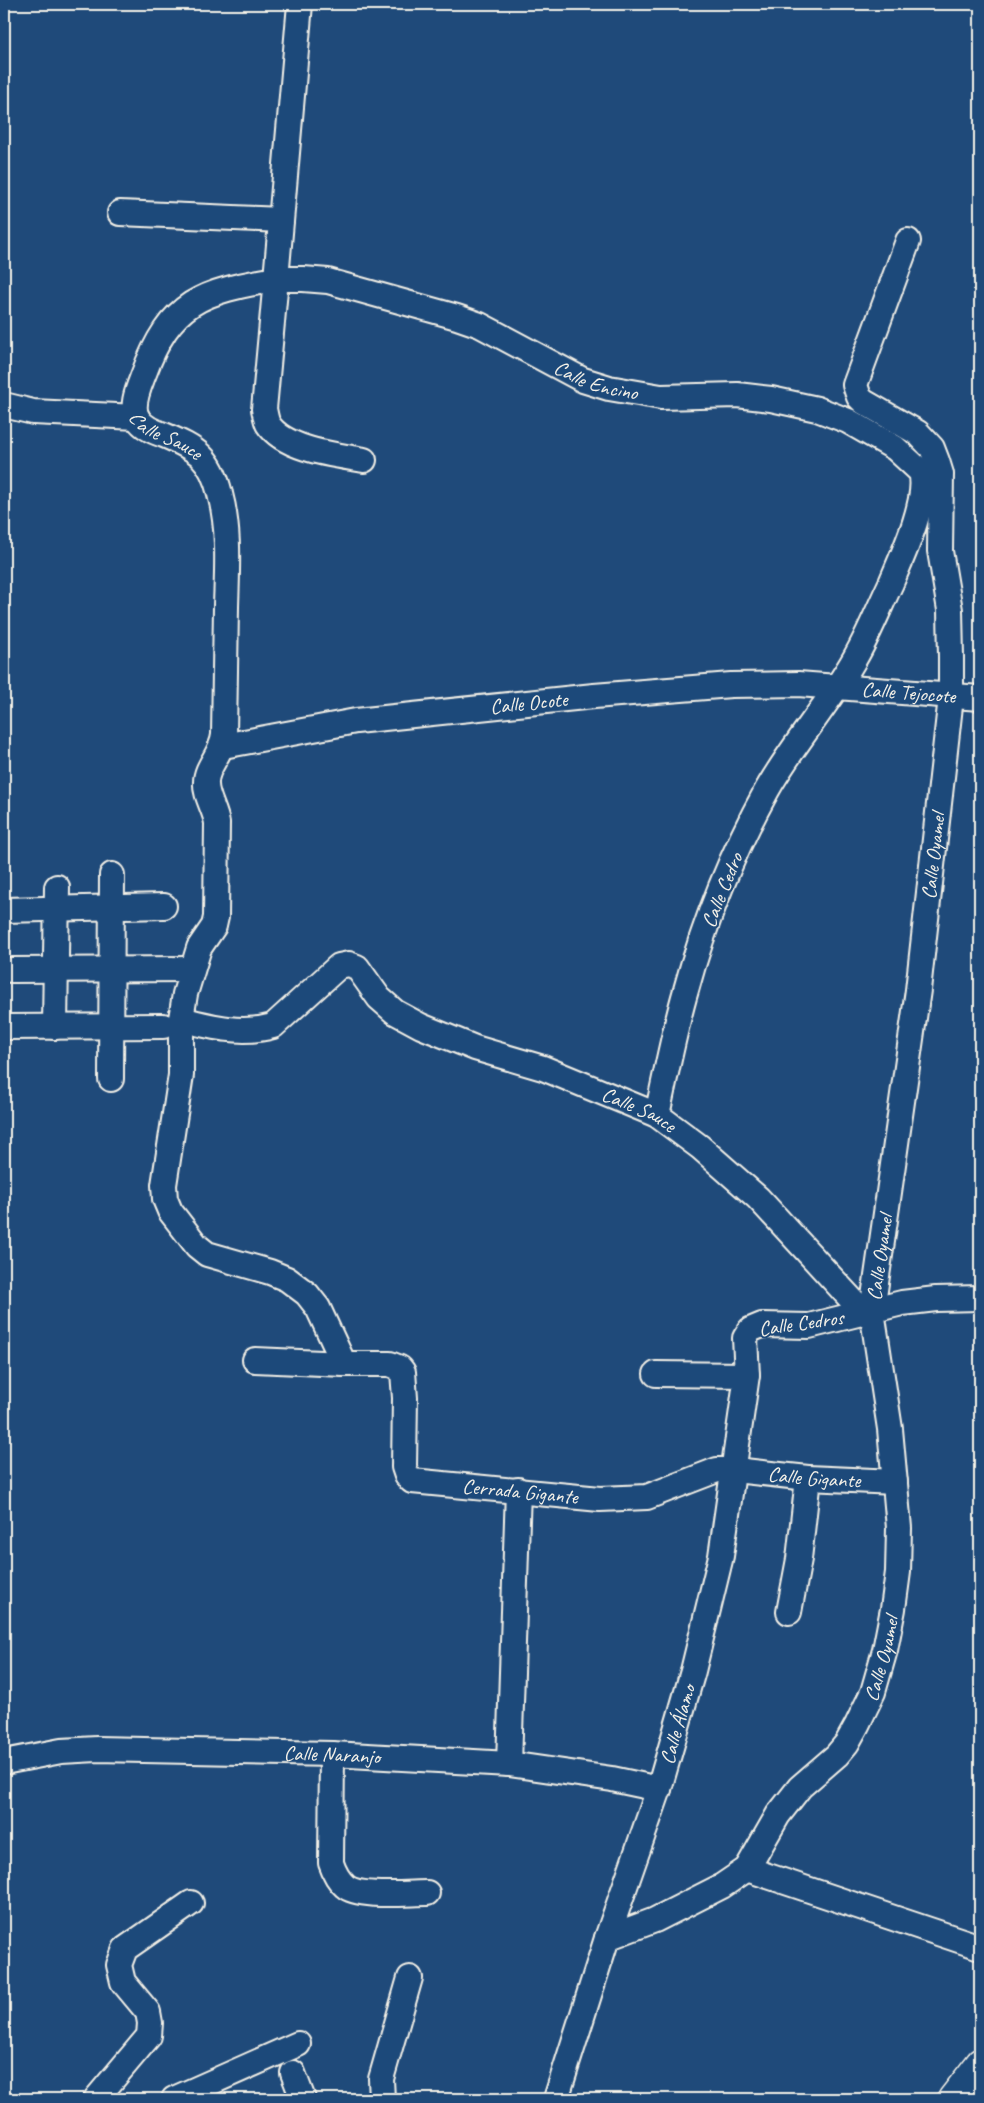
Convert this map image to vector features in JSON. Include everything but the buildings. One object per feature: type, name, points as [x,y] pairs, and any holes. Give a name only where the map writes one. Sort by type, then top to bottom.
[{"type":"main road","points":[[952,2099],[980,2064]]},
{"type":"street","points":[[300,4],[264,409],[268,424],[283,438],[320,452],[364,460]]},
{"type":"street","points":[[120,213],[281,220]]},
{"type":"street","name":"Calle Oyamel","points":[[607,1938],[655,1920],[722,1886],[747,1869],[778,1815],[800,1787],[837,1755],[846,1743],[873,1692],[894,1609],[898,1572],[899,1528],[890,1429],[868,1312],[918,990],[951,697],[950,610],[940,551],[941,474],[932,448],[918,433],[864,402],[859,397],[855,385],[908,241]]},
{"type":"street","name":"Calle Encino","points":[[276,279],[303,278],[328,281],[457,317],[488,328],[583,380],[609,388],[661,397],[737,395],[772,399],[817,409],[848,421],[895,448],[917,466]]},
{"type":"street","name":"Calle Sauce","points":[[276,279],[222,290],[202,297],[188,305],[167,329],[149,359],[134,407],[137,418],[142,424],[151,430],[191,446],[210,467],[220,495],[225,520],[227,552],[223,746],[206,780],[206,788],[215,811],[218,845],[216,917],[214,926],[199,948],[185,994],[172,1022],[181,1075],[164,1185],[165,1199],[170,1211],[197,1246],[207,1254],[270,1272],[287,1279],[308,1294],[318,1308],[344,1364]]},
{"type":"street","points":[[4,405],[33,412],[137,418]]},
{"type":"street","name":"Calle Cedro","points":[[657,1115],[686,989],[711,914],[737,852],[767,790],[855,658],[878,612],[920,507],[923,478],[917,466]]},
{"type":"street","name":"Calle Ocote","points":[[223,746],[356,721],[594,696],[731,685],[798,684],[836,687]]},
{"type":"street","name":"Calle Tejocote","points":[[836,687],[980,698]]},
{"type":"street","points":[[111,1079],[112,875]]},
{"type":"street","points":[[56,898],[56,1027]]},
{"type":"street","points":[[4,910],[56,898],[112,906],[164,906]]},
{"type":"street","name":"Calle Sauce","points":[[5,1027],[111,1026],[172,1022],[221,1029],[261,1029],[273,1026],[339,966],[349,964],[357,967],[379,998],[395,1012],[421,1026],[475,1048],[543,1068],[657,1115],[700,1147],[758,1198],[868,1312]]},
{"type":"street","points":[[11,970],[192,969]]},
{"type":"street","name":"Calle Cedros","points":[[745,1338],[750,1330],[762,1325],[809,1326],[911,1302],[980,1298]]},
{"type":"street","name":"Calle Álamo","points":[[556,2099],[607,1938],[659,1789],[693,1671],[721,1556],[735,1470],[747,1375],[745,1338]]},
{"type":"street","points":[[255,1360],[344,1364]]},
{"type":"street","name":"Cerrada Gigante","points":[[344,1364],[390,1364],[404,1372],[404,1467],[407,1476],[412,1481],[421,1484],[518,1490],[600,1499],[634,1499],[662,1492],[710,1472],[735,1470]]},
{"type":"street","points":[[656,1374],[747,1375]]},
{"type":"street","name":"Calle Gigante","points":[[735,1470],[808,1478],[894,1482]]},
{"type":"street","points":[[789,1612],[799,1558],[808,1478]]},
{"type":"street","points":[[509,1764],[518,1490]]},
{"type":"street","name":"Calle Naranjo","points":[[4,1762],[61,1751],[97,1749],[332,1754],[509,1764],[612,1779],[659,1789]]},
{"type":"street","points":[[332,1754],[331,1863],[335,1874],[346,1887],[359,1893],[427,1893]]},
{"type":"street","points":[[747,1869],[980,1947]]},
{"type":"street","points":[[96,2099],[148,2036],[150,2023],[148,2012],[123,1982],[119,1965],[124,1950],[191,1904]]},
{"type":"street","points":[[382,2099],[381,2080],[410,1978]]},
{"type":"street","points":[[174,2099],[298,2044]]},
{"type":"street","points":[[293,2073],[303,2099]]}]
